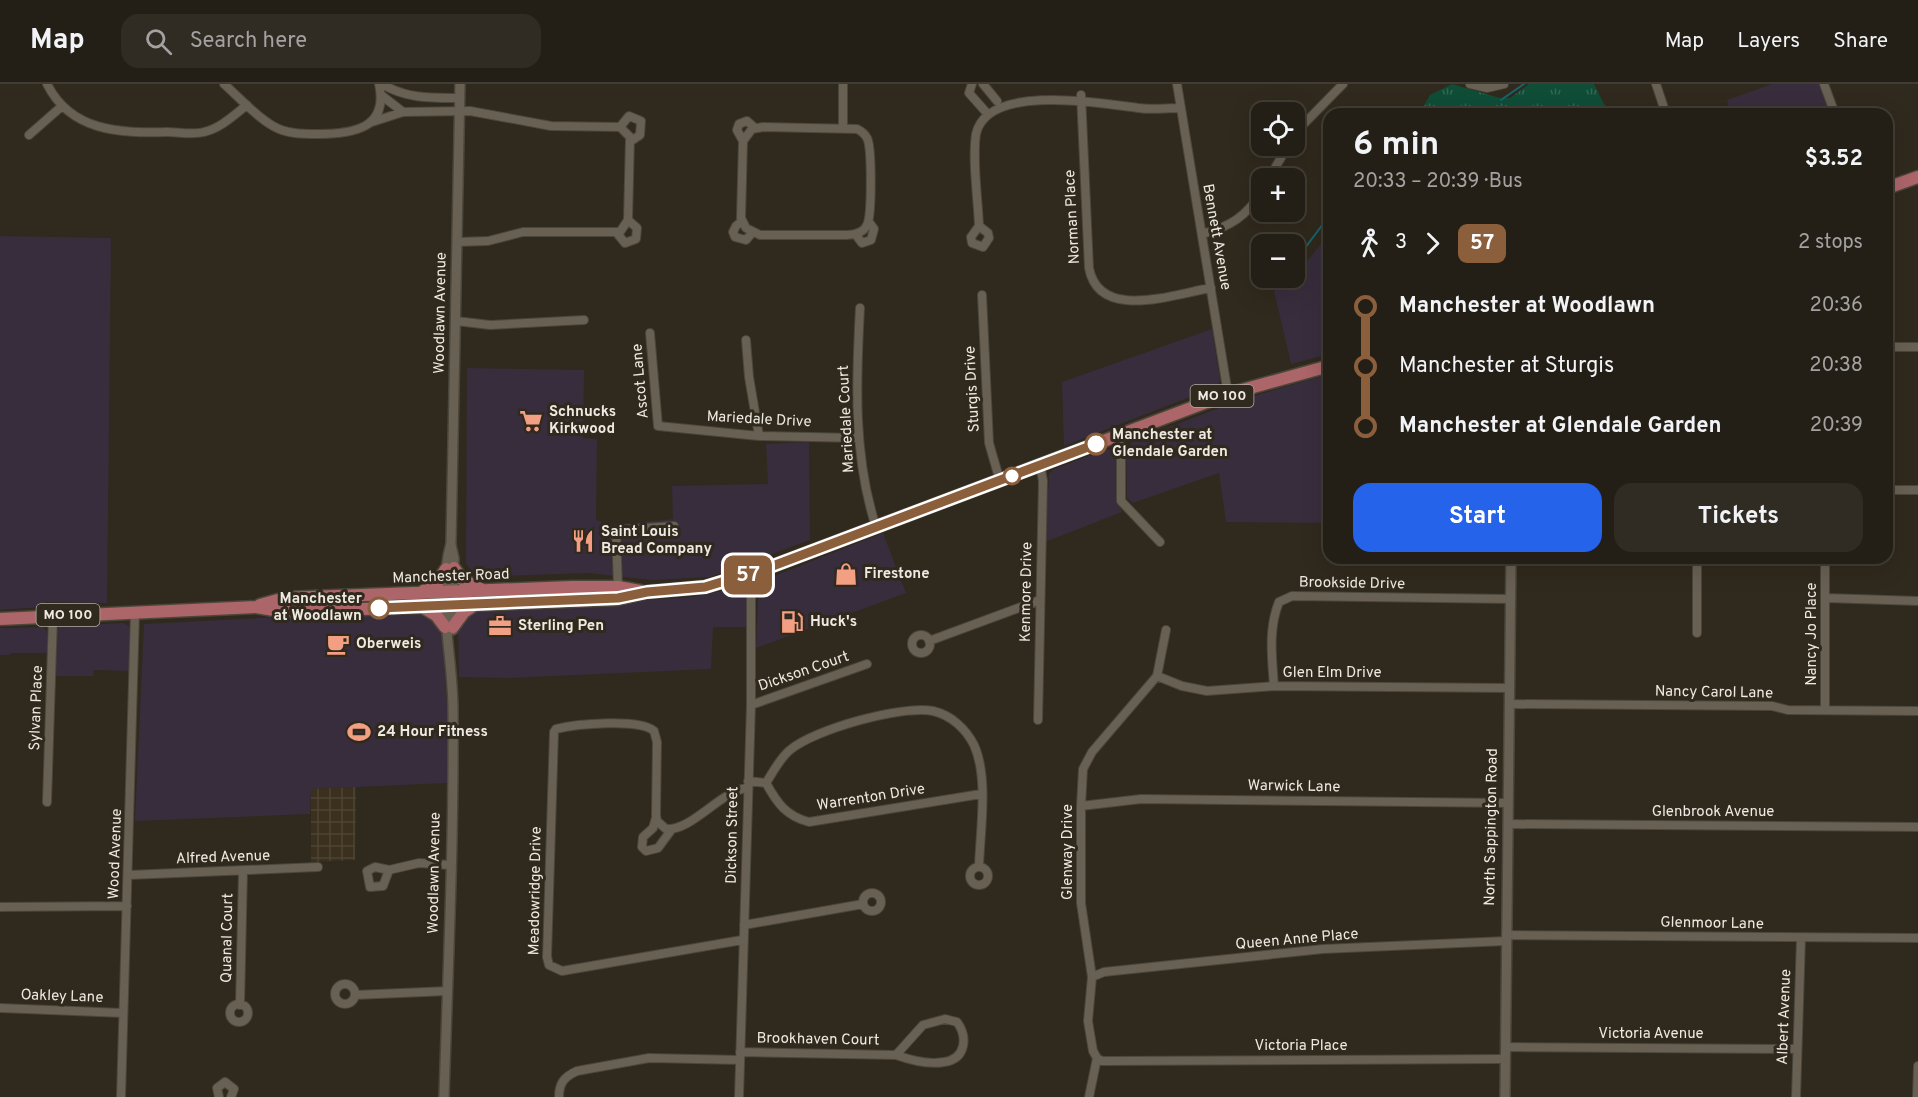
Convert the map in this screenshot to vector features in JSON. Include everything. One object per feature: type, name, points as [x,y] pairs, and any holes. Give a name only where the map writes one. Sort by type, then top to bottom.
[{"type":"main road","points":[[1893,186],[1918,177]]},
{"type":"main road","name":"Manchester Road","points":[[449,598],[476,604],[618,598],[647,592],[705,587],[751,574],[1228,394],[1323,368]]},
{"type":"main road","points":[[476,604],[449,627],[420,599],[450,568],[463,580],[484,591]]},
{"type":"main road","name":"Manchester Road","points":[[0,619],[256,606],[286,612],[449,598],[484,591],[618,586],[647,592]]},
{"type":"street","points":[[47,84],[62,106],[80,121],[100,129],[129,132],[204,132],[225,123],[247,105]]},
{"type":"street","points":[[224,84],[273,126],[302,134],[354,132],[372,122],[403,112],[460,111],[481,111],[551,126],[620,127],[628,134],[631,141],[626,226],[616,232],[523,232],[488,241],[457,242]]},
{"type":"street","points":[[372,122],[381,95],[380,84],[416,98],[460,98]]},
{"type":"street","name":"Woodlawn Avenue","points":[[444,1097],[453,704],[449,650],[449,598],[460,84]]},
{"type":"street","points":[[843,84],[843,128]]},
{"type":"street","points":[[972,84],[969,93],[986,111]]},
{"type":"street","points":[[983,84],[997,101]]},
{"type":"street","name":"Bennett Avenue","points":[[1176,84],[1228,394]]},
{"type":"street","points":[[1305,123],[1343,84]]},
{"type":"street","points":[[1470,84],[1487,88],[1504,84]]},
{"type":"street","points":[[1656,84],[1664,108]]},
{"type":"street","points":[[1824,84],[1833,108]]},
{"type":"street","points":[[979,226],[976,135],[986,111],[997,101],[1022,94],[1081,95],[1139,109],[1179,108]]},
{"type":"street","points":[[381,95],[403,112]]},
{"type":"street","name":"Norman Place","points":[[1081,95],[1089,268],[1095,286],[1112,299],[1127,302],[1211,288]]},
{"type":"street","points":[[29,135],[62,106]]},
{"type":"street","points":[[620,127],[629,116],[641,121],[640,135],[631,141]]},
{"type":"street","points":[[743,141],[746,135],[755,128],[857,129],[868,139],[867,225],[856,235],[747,228],[743,141],[737,130],[739,124],[747,120],[755,128]]},
{"type":"street","points":[[1202,234],[1239,221],[1251,208]]},
{"type":"street","points":[[616,232],[625,243],[636,239],[637,228],[628,220]]},
{"type":"street","points":[[856,235],[862,243],[872,240],[874,229],[867,225]]},
{"type":"street","name":"Sturgis Drive","points":[[982,295],[989,443],[1000,481]]},
{"type":"street","name":"Mariedale Court","points":[[860,308],[857,369],[859,438],[864,490],[876,527]]},
{"type":"street","points":[[456,321],[509,325],[535,321],[584,320]]},
{"type":"street","name":"Ascot Lane","points":[[650,333],[658,426]]},
{"type":"street","points":[[746,340],[749,376],[759,436]]},
{"type":"street","points":[[1893,347],[1918,347]]},
{"type":"street","name":"Mariedale Drive","points":[[658,426],[759,436],[859,438]]},
{"type":"street","points":[[1118,436],[1121,448],[1121,501],[1161,542]]},
{"type":"street","name":"Kenmore Drive","points":[[1038,720],[1043,481],[1040,465]]},
{"type":"street","points":[[1893,490],[1918,490]]},
{"type":"street","points":[[618,586],[616,531],[674,526]]},
{"type":"street","name":"North Sappington Road","points":[[1505,1097],[1510,564]]},
{"type":"street","points":[[1697,564],[1697,633]]},
{"type":"street","name":"Nancy Jo Place","points":[[1825,564],[1825,710]]},
{"type":"street","name":"Dickson Street","points":[[739,1097],[742,940],[751,705],[751,574]]},
{"type":"street","name":"Brookside Drive","points":[[1274,686],[1272,632],[1274,616],[1279,602],[1292,596],[1510,599]]},
{"type":"street","points":[[1826,598],[1918,601]]},
{"type":"street","points":[[929,642],[1040,600]]},
{"type":"street","name":"Wood Avenue","points":[[121,1097],[135,612]]},
{"type":"street","name":"Sylvan Place","points":[[47,802],[53,616]]},
{"type":"street","name":"Glenway Drive","points":[[1089,1097],[1097,1058],[1093,1051],[1088,1021],[1092,977],[1081,903],[1083,769],[1087,758],[1157,676],[1166,630]]},
{"type":"street","name":"Dickson Court","points":[[751,705],[867,664]]},
{"type":"street","name":"Glen Elm Drive","points":[[1157,676],[1182,686],[1207,691],[1274,686],[1509,688]]},
{"type":"street","name":"Nancy Carol Lane","points":[[1509,704],[1772,706],[1788,710],[1918,711]]},
{"type":"street","points":[[656,818],[652,828],[643,837],[642,847],[646,851],[658,848],[672,829],[735,789],[747,784],[766,783],[789,751],[805,740],[844,725],[916,709],[936,712],[963,728],[980,761],[979,867]]},
{"type":"street","name":"Meadowridge Drive","points":[[656,818],[657,742],[654,730],[642,724],[575,726],[556,729],[553,740],[547,957],[549,965],[562,971],[742,940]]},
{"type":"street","name":"Warrenton Drive","points":[[766,783],[783,810],[794,818],[809,822],[981,794]]},
{"type":"street","name":"Warwick Lane","points":[[1081,806],[1141,799],[1508,803]]},
{"type":"street","points":[[656,818],[662,826],[672,829]]},
{"type":"street","name":"Glenbrook Avenue","points":[[1508,824],[1918,827]]},
{"type":"street","points":[[389,870],[419,863],[450,865]]},
{"type":"street","name":"Alfred Avenue","points":[[129,875],[318,867]]},
{"type":"street","name":"Quanal Court","points":[[240,1005],[243,871]]},
{"type":"street","points":[[744,925],[863,904]]},
{"type":"street","points":[[0,907],[127,906]]},
{"type":"street","name":"Queen Anne Place","points":[[1092,977],[1104,972],[1323,949],[1506,938]]},
{"type":"street","name":"Glenmoor Lane","points":[[1506,938],[1918,938]]},
{"type":"street","name":"Albert Avenue","points":[[1796,1097],[1801,938]]},
{"type":"street","points":[[355,995],[448,991]]},
{"type":"street","name":"Oakley Lane","points":[[0,1008],[123,1013]]},
{"type":"street","name":"Brookhaven Court","points":[[559,1097],[561,1083],[566,1076],[577,1071],[649,1058],[896,1055],[912,1061],[944,1062],[956,1057],[963,1050],[965,1040],[963,1029],[957,1022],[933,1021],[911,1037],[896,1055]]},
{"type":"street","name":"Victoria Avenue","points":[[1505,1047],[1797,1049]]},
{"type":"street","name":"Victoria Place","points":[[1097,1058],[1102,1061],[1505,1059]]},
{"type":"street","points":[[1917,1097],[1918,1066]]},
{"type":"street","points":[[219,1097],[217,1088],[225,1082],[234,1089],[231,1097]]},
{"type":"shaded area","points":[[1772,84],[1827,84],[1836,108],[1729,108],[1727,100]]},
{"type":"shaded area","points":[[0,236],[111,238],[107,603],[45,602],[42,607],[0,610]]},
{"type":"shaded area","points":[[1323,241],[1323,356],[1291,364],[1273,288],[1305,288],[1305,261]]},
{"type":"shaded area","points":[[1212,329],[1220,380],[1218,386],[1064,446],[1062,382]]},
{"type":"shaded area","points":[[467,368],[584,370],[583,438],[597,439],[596,520],[611,525],[673,519],[672,486],[768,484],[766,444],[809,442],[810,540],[710,577],[651,580],[589,573],[476,577],[466,563]]},
{"type":"shaded area","points":[[1323,376],[1323,523],[1226,522],[1219,473],[1133,503],[1127,498],[1126,449],[1133,441],[1237,401]]},
{"type":"shaded area","points":[[1108,449],[1116,453],[1117,500],[1122,512],[1045,542],[1049,474],[1054,469]]},
{"type":"shaded area","points":[[883,533],[906,593],[756,648],[759,582]]},
{"type":"shaded area","points":[[736,588],[745,591],[748,598],[747,627],[713,627],[711,669],[509,678],[459,677],[458,625],[474,610],[693,597]]},
{"type":"shaded area","points":[[415,610],[433,616],[442,630],[448,721],[448,783],[311,789],[310,814],[135,821],[144,624]]},
{"type":"shaded area","points":[[124,623],[129,626],[130,671],[94,670],[93,676],[55,676],[57,630],[60,626]]},
{"type":"shaded area","points":[[43,627],[47,632],[47,653],[0,655],[0,628]]},
{"type":"shaded area","points":[[356,787],[355,860],[311,862],[311,789]]},
{"type":"green space","points":[[1452,84],[1500,98],[1510,98],[1529,84],[1594,84],[1606,108],[1422,108],[1430,95]]},
{"type":"waterway","points":[[1501,100],[1524,84]]},
{"type":"waterway","points":[[1305,248],[1323,224]]},
{"type":"bus line","name":"57","points":[[379,608],[618,598],[647,592],[705,587],[734,580],[770,567],[1096,444]]},
{"type":"place","name":"Schnucks Kirkwood","points":[[531,421]]},
{"type":"place","name":"Manchester at Glendale Garden","points":[[1096,444]]},
{"type":"place","name":"Saint Louis Bread Company","points":[[583,541]]},
{"type":"place","name":"Firestone","points":[[846,574]]},
{"type":"place","name":"Manchester at Woodlawn","points":[[379,608]]},
{"type":"place","name":"Huck's","points":[[792,622]]},
{"type":"place","name":"Sterling Pen","points":[[500,626]]},
{"type":"place","name":"Oberweis","points":[[338,644]]},
{"type":"place","name":"24 Hour Fitness","points":[[359,732]]}]
